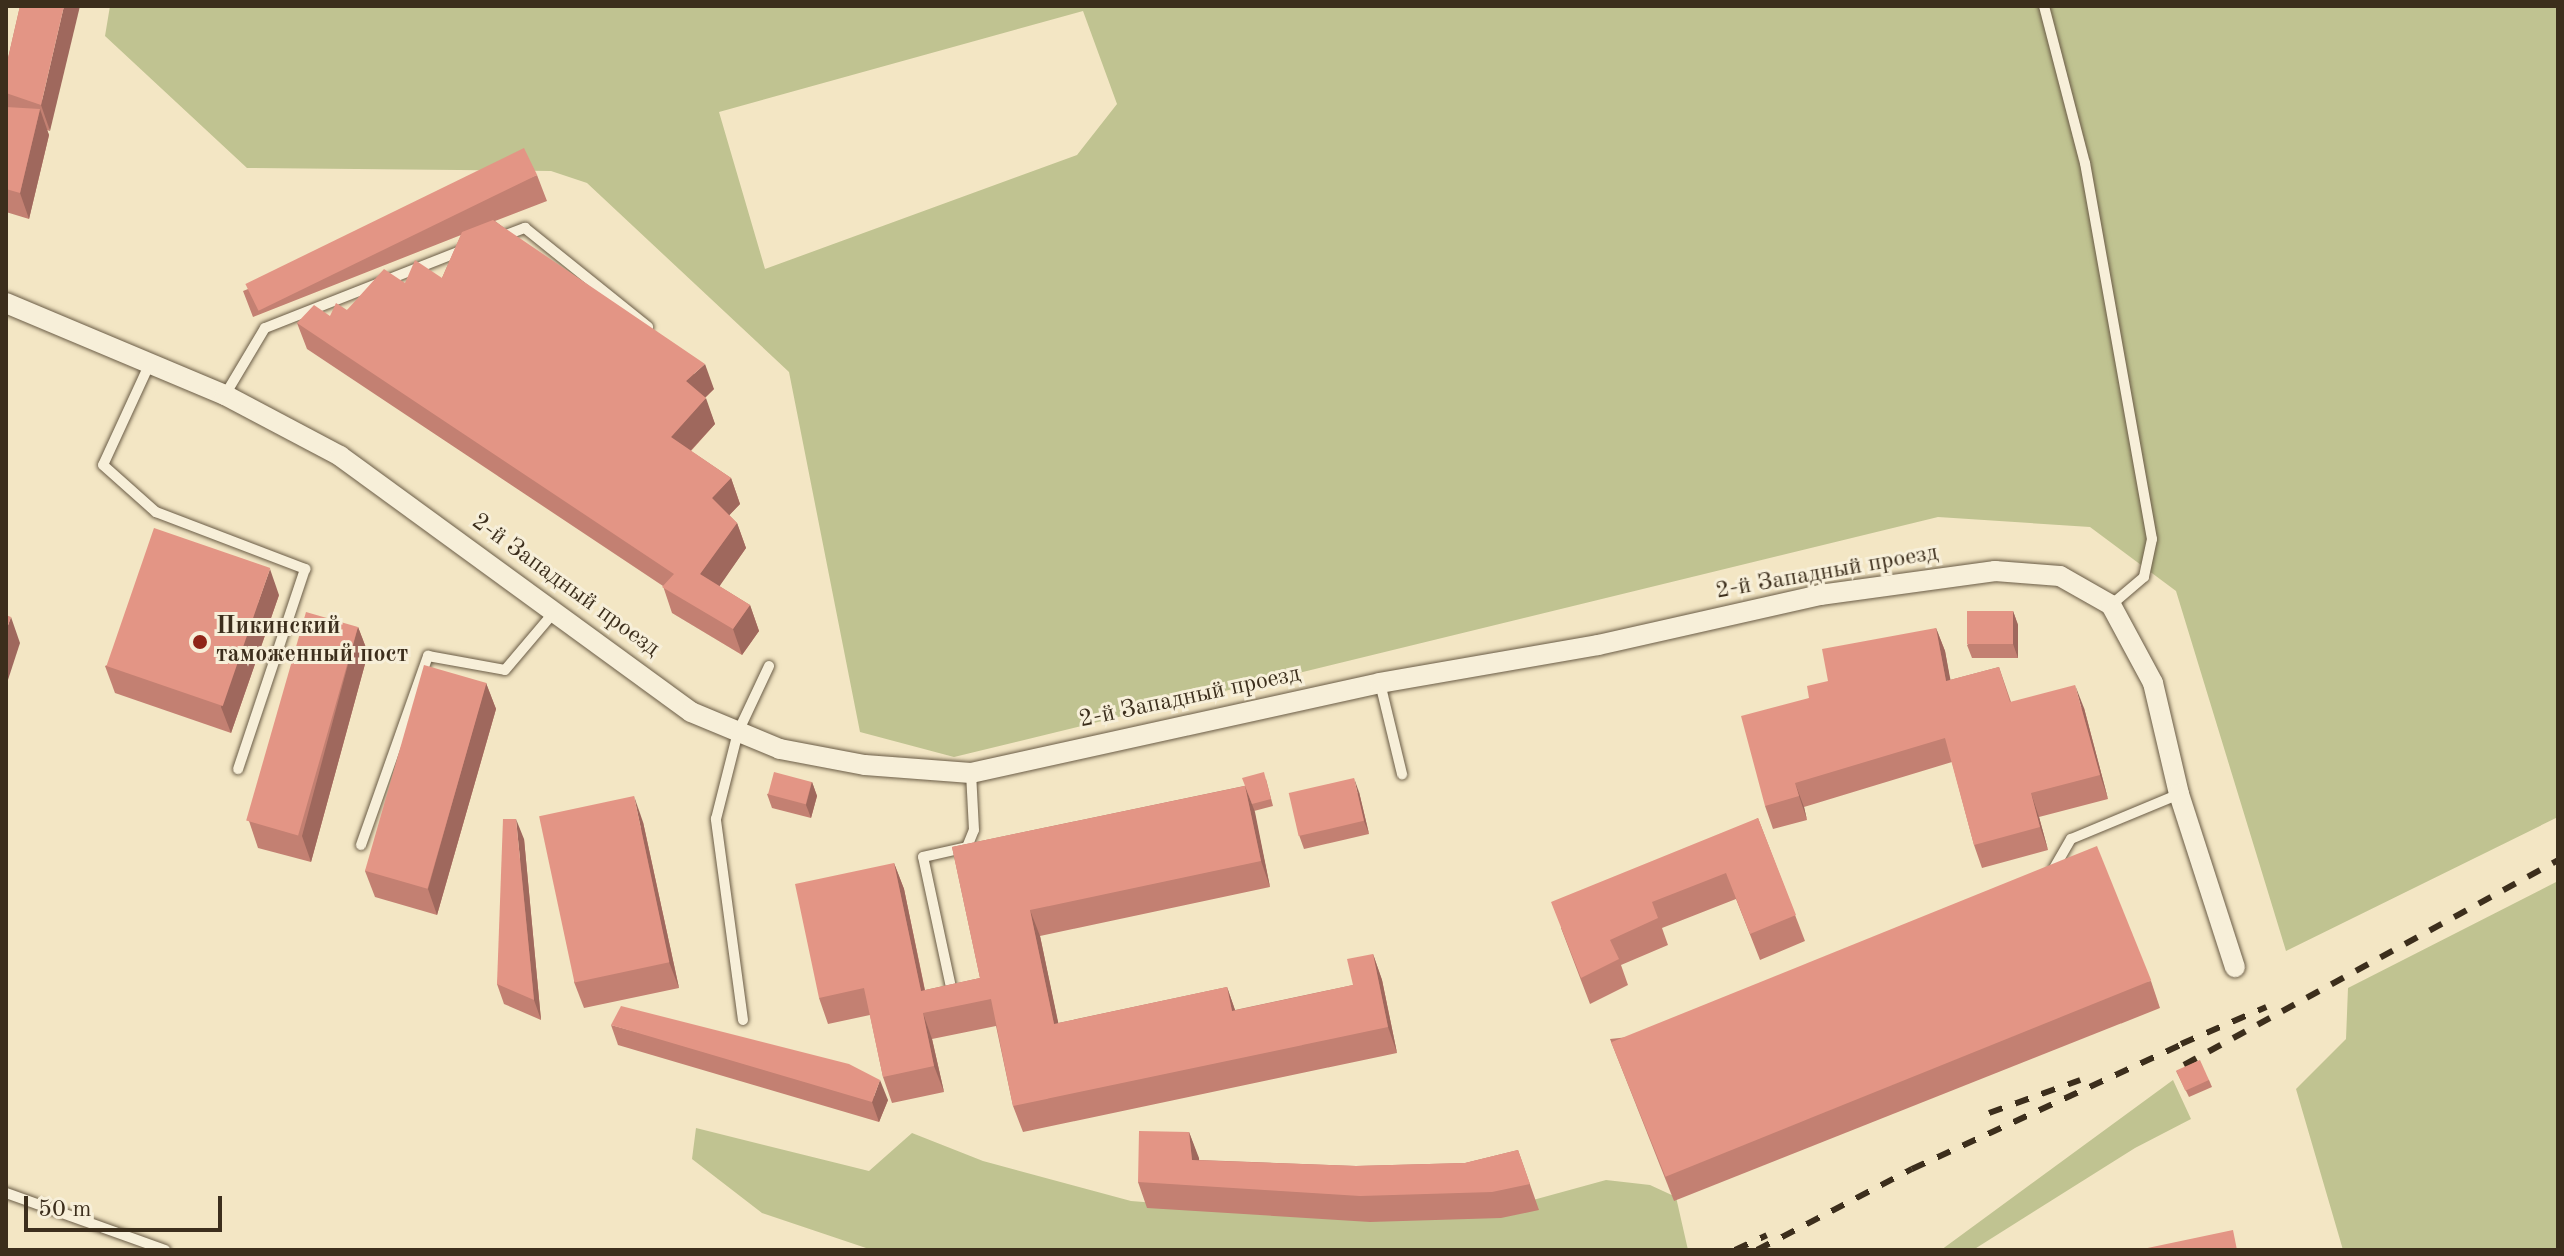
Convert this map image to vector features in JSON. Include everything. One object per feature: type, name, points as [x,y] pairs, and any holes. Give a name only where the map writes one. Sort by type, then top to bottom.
[{"type":"street","name":"2-й Западный проезд","points":[[6,303],[225,395],[340,456],[691,712],[780,749],[836,760],[971,773],[1380,683],[1598,645],[1820,595],[1995,571],[2060,576],[2111,605]]},
{"type":"street","points":[[2111,605],[2153,683],[2179,794],[2235,967]]},
{"type":"lane","points":[[2044,6],[2085,163],[2152,539],[2144,577],[2111,605]]},
{"type":"lane","points":[[225,395],[265,328],[525,228],[656,332]]},
{"type":"lane","points":[[151,362],[103,465],[156,512],[305,569],[238,769]]},
{"type":"lane","points":[[361,845],[428,656],[505,670],[555,611]]},
{"type":"lane","points":[[743,1020],[716,819],[738,732],[769,666]]},
{"type":"lane","points":[[1380,683],[1402,774]]},
{"type":"lane","points":[[952,992],[923,857],[967,847],[974,830],[971,773]]},
{"type":"lane","points":[[2041,875],[2055,869],[2071,839],[2179,794]]},
{"type":"lane","points":[[6,1193],[165,1250]]},
{"type":"green space","points":[[110,6],[2558,6],[2558,817],[2286,951],[2176,591],[2090,527],[1938,517],[954,757],[860,732],[789,372],[587,183],[551,171],[247,168],[105,36]],"holes":[[[1083,11],[1117,104],[1077,155],[765,269],[719,112]]]},
{"type":"green space","points":[[2558,881],[2558,1250],[2343,1250],[2296,1089],[2346,1039],[2348,988]]},
{"type":"green space","points":[[2173,1080],[2191,1119],[2135,1148],[1973,1250],[1941,1250]]},
{"type":"green space","points":[[696,1128],[869,1171],[912,1133],[983,1161],[1131,1201],[1218,1208],[1508,1207],[1606,1180],[1650,1185],[1676,1197],[1688,1250],[872,1250],[762,1213],[692,1159]]},
{"type":"building","points":[[20,6],[64,6],[41,105],[6,93],[6,67]]},
{"type":"building","points":[[6,107],[40,109],[20,193],[6,189]]},
{"type":"building","points":[[524,148],[537,175],[259,311],[245,284]]},
{"type":"building","points":[[493,220],[705,364],[686,381],[706,398],[671,437],[731,478],[712,498],[737,523],[700,574],[750,605],[733,629],[662,587],[674,574],[297,323],[314,305],[330,316],[336,303],[347,310],[384,269],[405,283],[415,260],[442,278],[462,232]]},
{"type":"building","points":[[154,528],[270,568],[223,706],[106,666]]},
{"type":"building","points":[[1967,611],[2013,611],[2013,644],[1967,644]]},
{"type":"building","points":[[306,612],[358,627],[298,835],[246,821]]},
{"type":"building","points":[[1936,628],[1946,681],[1999,667],[2010,702],[2075,685],[2100,775],[2031,793],[2040,827],[1974,845],[1945,738],[1795,783],[1799,796],[1765,806],[1741,716],[1809,698],[1807,686],[1828,681],[1822,649]]},
{"type":"building","points":[[424,665],[486,683],[427,889],[365,871]]},
{"type":"building","points":[[774,772],[812,782],[806,804],[768,794]]},
{"type":"building","points":[[1264,772],[1271,799],[1252,804],[1242,778]]},
{"type":"building","points":[[1354,778],[1364,821],[1299,836],[1289,793]]},
{"type":"building","points":[[1245,786],[1261,861],[1030,910],[1054,1024],[1227,987],[1232,1011],[1353,985],[1347,959],[1373,954],[1388,1027],[1013,1106],[991,999],[923,1013],[934,1066],[883,1077],[864,988],[819,998],[795,884],[894,863],[921,991],[980,978],[952,847]]},
{"type":"building","points":[[634,796],[669,962],[574,982],[539,816]]},
{"type":"building","points":[[1758,818],[1796,915],[1750,934],[1726,873],[1652,902],[1658,918],[1610,940],[1619,959],[1581,978],[1551,902]]},
{"type":"building","points":[[503,819],[516,819],[534,1000],[497,984]]},
{"type":"building","points":[[2097,846],[2151,980],[1665,1177],[1611,1042]]},
{"type":"building","points":[[621,1006],[849,1064],[880,1080],[872,1102],[611,1025]]},
{"type":"building","points":[[2200,1060],[2209,1080],[2185,1091],[2176,1071]]},
{"type":"building","points":[[1139,1131],[1189,1132],[1192,1160],[1356,1166],[1465,1163],[1518,1150],[1530,1184],[1492,1192],[1360,1196],[1138,1182]]},
{"type":"building","points":[[2233,1230],[2237,1250],[2138,1250]]},
{"type":"railway","points":[[2184,1065],[2558,860]]},
{"type":"railway","points":[[2181,1044],[2266,1007]]},
{"type":"railway","points":[[1757,1250],[1912,1169],[2191,1040]]},
{"type":"railway","points":[[1989,1113],[2080,1080]]},
{"type":"railway","points":[[1735,1250],[1767,1235]]},
{"type":"place","name":"Пикинский таможенный пост","points":[[200,642]]}]
